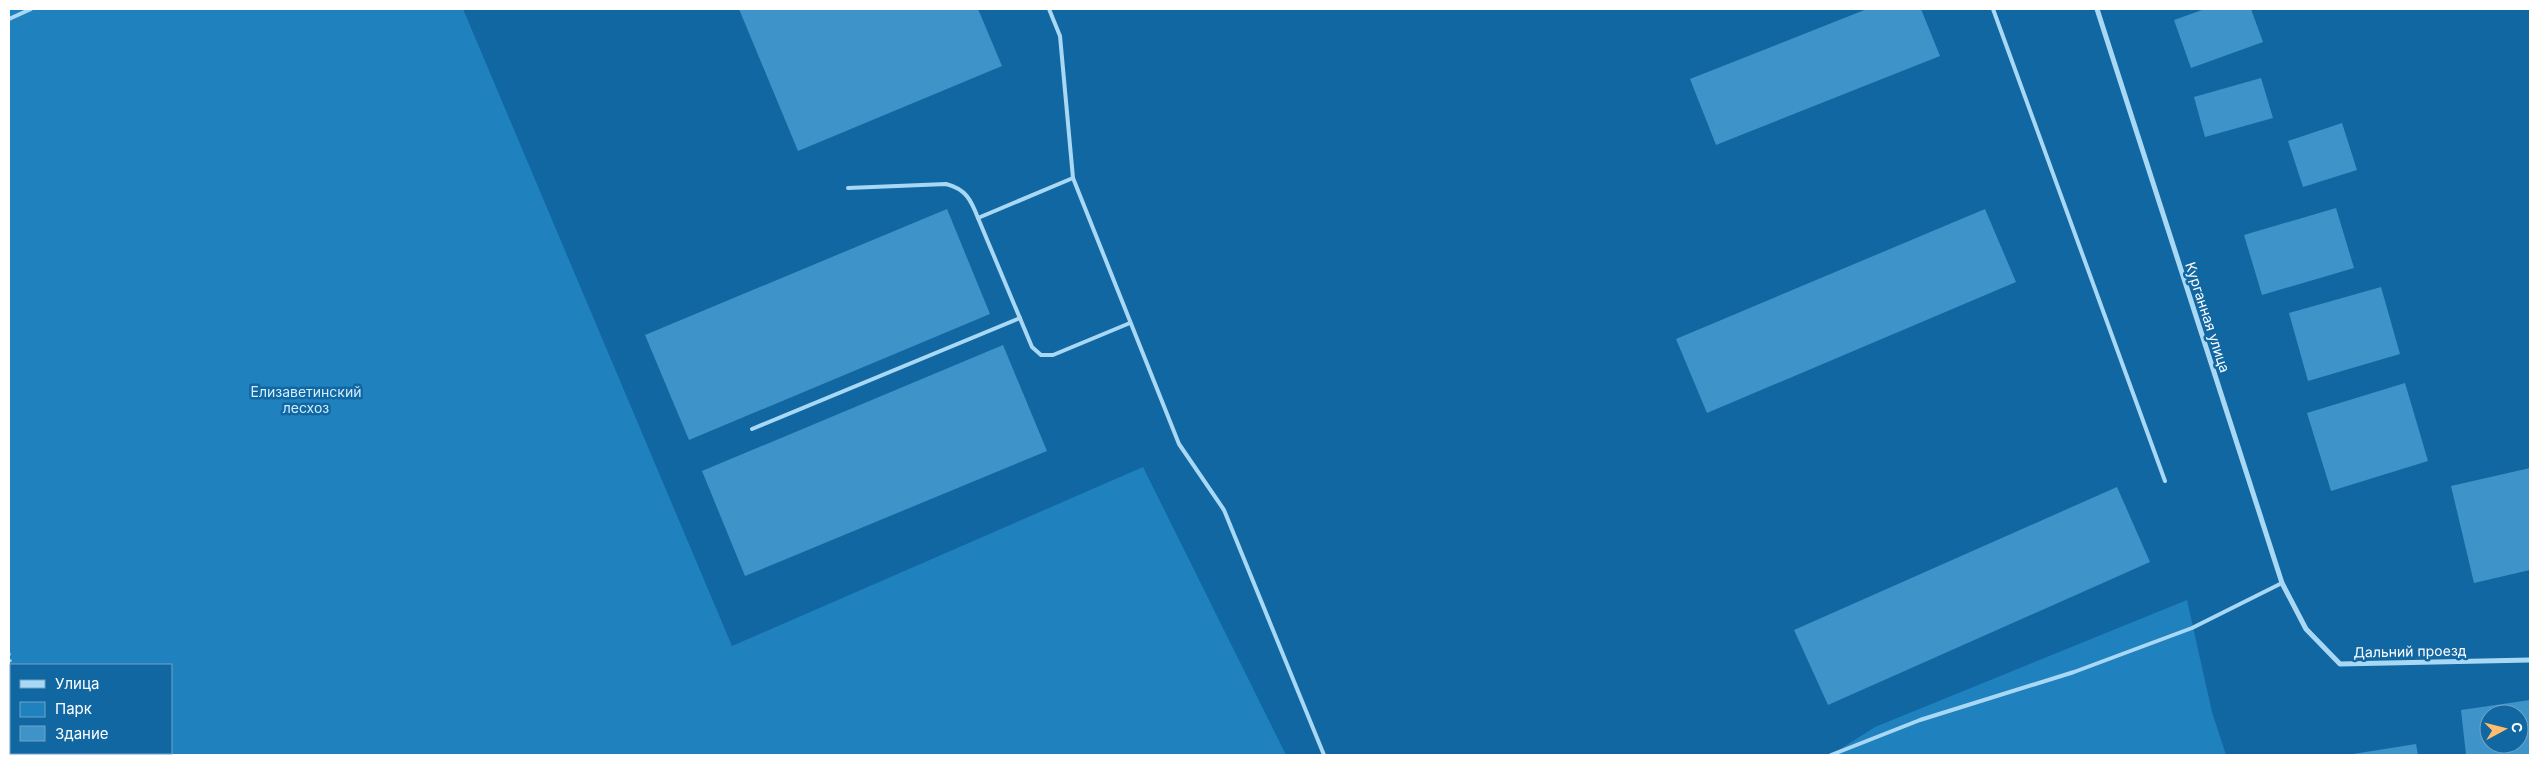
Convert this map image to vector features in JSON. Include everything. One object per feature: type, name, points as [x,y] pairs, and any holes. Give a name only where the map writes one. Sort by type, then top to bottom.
[{"type":"street","name":"Курганная улица","points":[[2097,9],[2282,583],[2306,629]]},
{"type":"street","name":"Дальний проезд","points":[[2306,629],[2340,664],[2530,660]]},
{"type":"lane","points":[[9,19],[31,9]]},
{"type":"lane","points":[[1049,9],[1060,36],[1073,178],[1179,444],[1224,510],[1324,755]]},
{"type":"lane","points":[[1993,9],[2165,481]]},
{"type":"lane","points":[[978,218],[1073,178]]},
{"type":"lane","points":[[848,188],[946,184],[960,188],[971,199],[1032,347],[1041,356],[1053,356],[1130,323]]},
{"type":"lane","points":[[752,429],[1020,318]]},
{"type":"lane","points":[[1830,755],[1920,720],[2074,672],[2192,628],[2282,583]]},
{"type":"green space","name":"Елизаветинский лесхоз","points":[[9,9],[463,9],[732,646],[1143,467],[1286,755],[9,755]]},
{"type":"green space","points":[[2187,600],[2212,712],[2226,755],[1831,755],[1875,727]]},
{"type":"building","points":[[739,9],[978,9],[1002,66],[798,151]]},
{"type":"building","points":[[1867,9],[1921,9],[1940,56],[1716,145],[1690,79]]},
{"type":"building","points":[[2205,9],[2251,9],[2263,42],[2191,68],[2174,20]]},
{"type":"building","points":[[2261,78],[2273,118],[2205,137],[2194,97]]},
{"type":"building","points":[[2342,123],[2357,170],[2303,187],[2288,141]]},
{"type":"building","points":[[2336,208],[2354,268],[2262,295],[2244,235]]},
{"type":"building","points":[[947,209],[990,314],[689,440],[645,335]]},
{"type":"building","points":[[1985,209],[2016,282],[1707,413],[1676,339]]},
{"type":"building","points":[[2381,287],[2400,354],[2308,381],[2289,313]]},
{"type":"building","points":[[1003,345],[1047,451],[745,576],[702,471]]},
{"type":"building","points":[[2405,383],[2428,461],[2331,491],[2307,413]]},
{"type":"building","points":[[2530,468],[2530,570],[2474,583],[2451,486]]},
{"type":"building","points":[[2117,487],[2150,562],[1828,705],[1794,630]]},
{"type":"building","points":[[2530,700],[2530,755],[2466,755],[2461,710],[2479,707],[2479,754],[2529,754],[2529,704],[2502,704]]},
{"type":"building","points":[[2416,744],[2418,755],[2353,755],[2353,754]]}]
